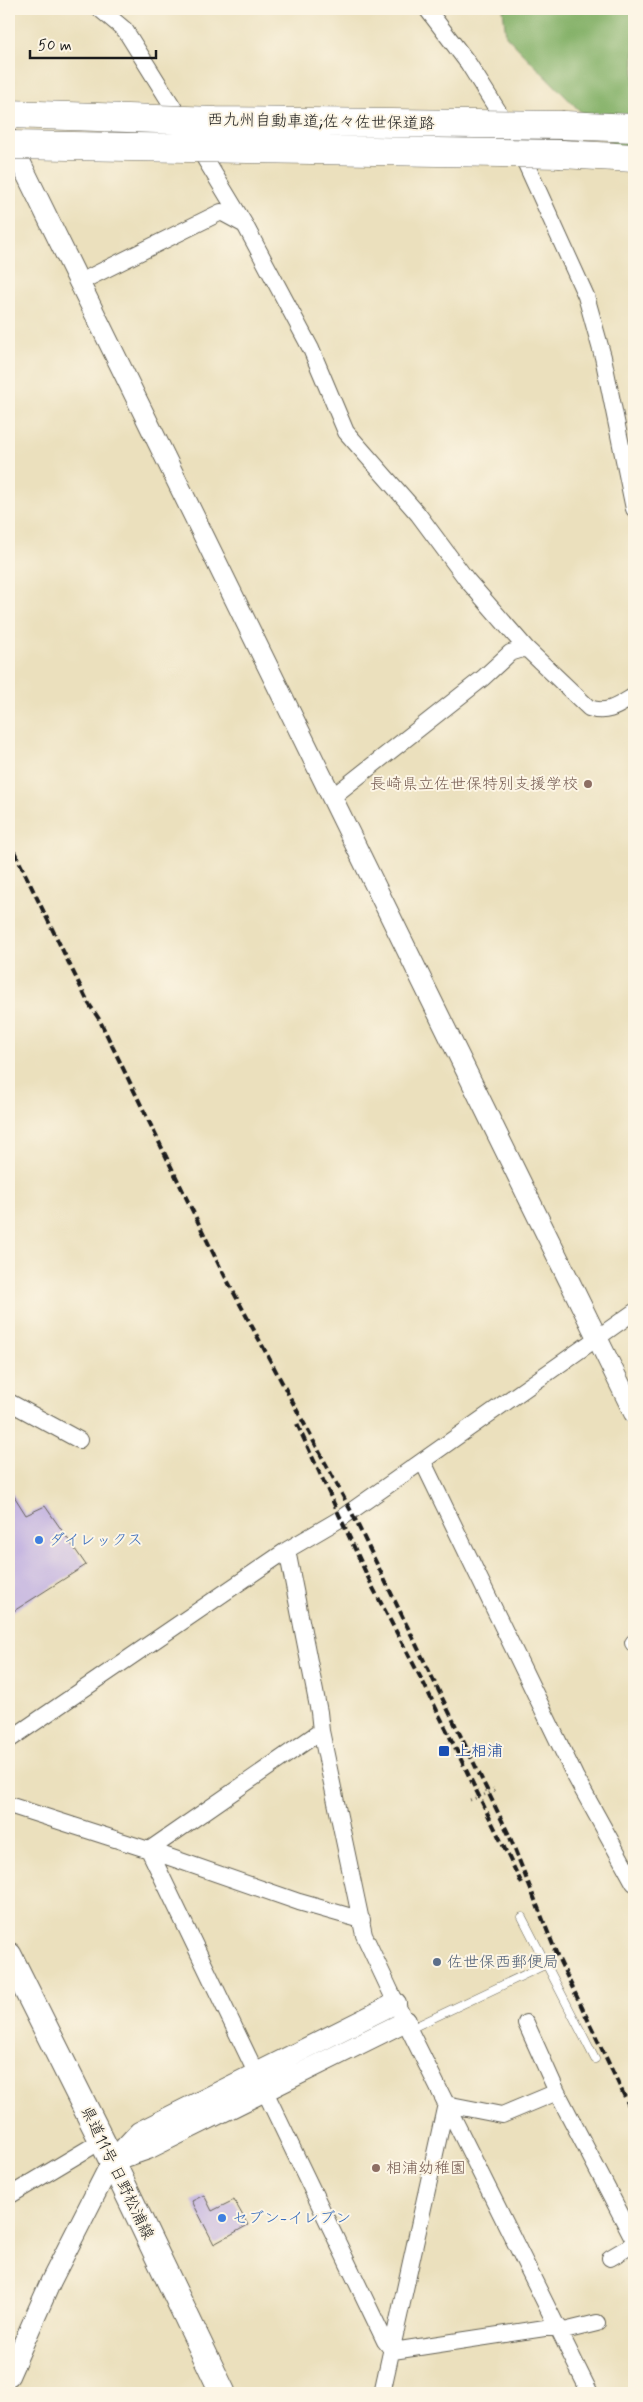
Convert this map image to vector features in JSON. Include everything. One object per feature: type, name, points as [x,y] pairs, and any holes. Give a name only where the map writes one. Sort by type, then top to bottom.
[{"type":"highway","name":"西九州自動車道;佐々佐世保道路","points":[[9,114],[216,121],[564,125],[634,128]]},
{"type":"highway","name":"西九州自動車道;佐々佐世保道路","points":[[9,145],[561,154],[634,158]]},
{"type":"main road","name":"県道11号 日野松浦線","points":[[9,1955],[223,2393]]},
{"type":"street","points":[[100,9],[125,30],[245,224],[311,349],[346,432],[418,514],[467,580],[526,648],[589,708],[600,712],[613,708],[634,696]]},
{"type":"street","points":[[427,9],[468,63],[512,133],[586,296],[603,357],[634,509]]},
{"type":"street","points":[[9,139],[634,1413]]},
{"type":"street","points":[[78,283],[221,212],[245,224]]},
{"type":"street","points":[[331,798],[483,678],[510,653],[526,648]]},
{"type":"street","points":[[9,1740],[287,1550],[340,1519],[634,1312]]},
{"type":"street","points":[[9,1402],[79,1440]]},
{"type":"street","points":[[423,1462],[575,1776],[634,1883]]},
{"type":"street","points":[[287,1550],[319,1712],[321,1731],[364,1934],[396,2003],[590,2393]]},
{"type":"street","points":[[149,1850],[321,1731]]},
{"type":"street","points":[[9,1804],[299,1902],[362,1920]]},
{"type":"street","points":[[149,1850],[385,2341],[393,2351]]},
{"type":"street","points":[[260,2082],[396,2003]]},
{"type":"street","points":[[526,2023],[557,2092],[634,2240]]},
{"type":"street","points":[[9,2196],[106,2151],[139,2132],[260,2082],[408,2025]]},
{"type":"street","points":[[446,2104],[502,2115],[557,2092]]},
{"type":"street","points":[[382,2393],[393,2351],[446,2104]]},
{"type":"street","points":[[9,2376],[106,2151]]},
{"type":"street","points":[[610,2258],[634,2244]]},
{"type":"street","points":[[393,2351],[559,2329],[597,2322]]},
{"type":"lane","points":[[522,1917],[595,2059]]},
{"type":"lane","points":[[408,2025],[547,1964]]},
{"type":"path","points":[[470,1800],[494,1791],[493,1788]]},
{"type":"green space","points":[[503,9],[634,9],[634,166],[506,36]]},
{"type":"building","name":"ダイレックス","points":[[9,1488],[26,1515],[45,1506],[86,1565],[9,1614]]},
{"type":"building","name":"セブン-イレブン","points":[[204,2195],[212,2211],[234,2200],[248,2225],[214,2244],[192,2201]]},
{"type":"railway","points":[[9,841],[89,1004],[99,1019],[219,1265],[351,1511],[509,1835],[557,1955]]},
{"type":"railway","points":[[297,1424],[373,1588],[424,1684],[522,1884]]},
{"type":"railway","points":[[554,1949],[634,2116]]},
{"type":"place","name":"長崎県立佐世保特別支援学校","points":[[588,784]]},
{"type":"place","name":"ダイレックス","points":[[39,1540]]},
{"type":"place","name":"上相浦","points":[[444,1751]]},
{"type":"place","name":"佐世保西郵便局","points":[[437,1962]]},
{"type":"place","name":"相浦幼稚園","points":[[376,2168]]},
{"type":"place","name":"セブン-イレブン","points":[[222,2218]]}]
